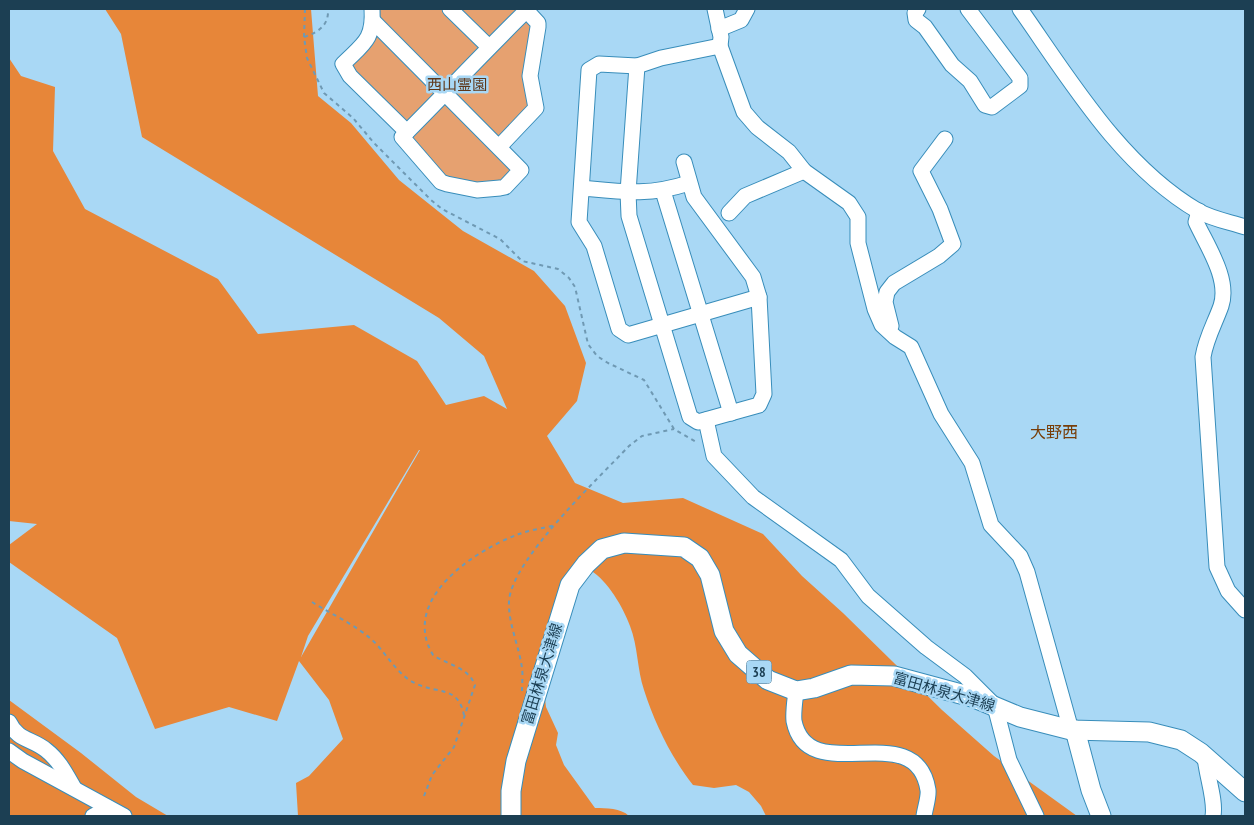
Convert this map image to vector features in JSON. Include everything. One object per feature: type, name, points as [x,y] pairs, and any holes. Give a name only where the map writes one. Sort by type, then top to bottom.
[{"type":"main road","name":"富田林泉大津線","points":[[511,816],[511,791],[516,761],[570,585],[586,564],[602,550],[624,543],[684,547],[700,558],[710,574],[724,630],[738,654],[768,680],[796,691],[814,688],[851,675],[894,676],[972,697],[1020,716],[1073,730],[1149,732],[1181,740],[1205,756],[1245,792]]},
{"type":"main road","points":[[1073,730],[1101,816]]},
{"type":"street","points":[[450,9],[489,47]]},
{"type":"street","points":[[372,15],[445,92],[498,147],[521,170],[505,187],[477,190],[441,182],[408,147],[402,137],[445,92],[527,9],[538,27],[530,76],[536,108],[498,147]]},
{"type":"street","points":[[715,9],[721,37],[720,46],[744,112],[757,127],[789,152],[804,171],[849,203],[858,217],[858,244],[875,309],[882,325],[895,337],[911,347],[941,414],[972,463],[991,525],[1020,556],[1027,572],[1073,730]]},
{"type":"street","points":[[719,28],[741,20],[747,9]]},
{"type":"street","points":[[918,9],[915,13],[916,20],[925,27],[952,65],[970,81],[985,104],[992,107],[1020,86],[1020,78],[968,9]]},
{"type":"street","points":[[1020,9],[1096,116],[1153,178],[1199,212],[1245,228]]},
{"type":"street","points":[[372,15],[370,37],[344,64],[350,76],[407,132]]},
{"type":"street","points":[[720,46],[661,58],[637,66],[599,64],[589,70],[579,222],[594,246],[619,330],[628,335],[759,298]]},
{"type":"street","points":[[637,66],[628,192],[629,216],[690,417],[698,422],[759,405],[764,394],[759,298],[753,277],[694,197],[688,183],[684,162]]},
{"type":"street","points":[[895,337],[884,302],[887,292],[894,283],[939,256],[953,244],[940,209],[921,171],[945,139]]},
{"type":"street","points":[[729,213],[745,196],[804,171]]},
{"type":"street","points":[[582,188],[628,192],[663,191],[688,183]]},
{"type":"street","points":[[663,191],[731,413]]},
{"type":"street","points":[[1199,212],[1196,222],[1223,282],[1222,303],[1205,344],[1203,357],[1217,567],[1221,580],[1228,591],[1245,610]]},
{"type":"street","points":[[706,420],[714,456],[753,497],[841,560],[868,596],[926,648],[965,676],[994,706],[1009,760],[1036,816]]},
{"type":"street","points":[[796,691],[794,722],[802,738],[816,750],[838,755],[891,753],[904,756],[920,770],[928,790],[924,816]]},
{"type":"street","points":[[9,722],[14,733],[45,749],[56,759],[74,789]]},
{"type":"street","points":[[9,751],[23,761],[124,816]]},
{"type":"street","points":[[1205,756],[1206,771],[1212,789],[1213,816]]},
{"type":"street","points":[[93,816],[108,808]]},
{"type":"path","points":[[305,9],[304,37],[307,58],[324,93],[352,118],[374,143],[442,209],[500,239],[522,261],[558,269],[569,278],[575,287],[588,344],[597,356],[644,380],[674,429],[698,443],[714,456]]},
{"type":"path","points":[[304,37],[323,28],[328,20],[329,9]]},
{"type":"path","points":[[522,692],[523,670],[509,612],[509,598],[515,581],[535,549],[629,446],[642,436],[674,429]]},
{"type":"path","points":[[424,796],[432,775],[454,747],[475,685],[472,675],[442,661],[430,650],[424,634],[427,606],[458,568],[473,557],[518,534],[556,525]]},
{"type":"path","points":[[312,602],[369,637],[406,678],[418,685],[451,693],[461,703],[464,718]]},
{"type":"green space","name":"西山霊園","points":[[373,9],[535,9],[533,76],[540,109],[501,147],[524,171],[503,190],[441,186],[343,70],[371,44]]},
{"type":"shaded area","points":[[105,9],[311,9],[318,96],[351,123],[399,180],[463,231],[534,271],[565,306],[586,363],[577,401],[547,436],[575,483],[623,503],[683,498],[763,534],[802,576],[843,613],[942,710],[994,756],[1077,816],[766,816],[761,806],[749,792],[736,785],[714,788],[693,785],[664,740],[648,703],[633,634],[627,619],[609,588],[590,570],[579,573],[544,691],[546,707],[558,733],[556,745],[564,765],[595,808],[618,810],[629,816],[298,816],[296,783],[309,776],[343,739],[329,700],[299,661],[277,721],[229,707],[155,729],[117,638],[9,562],[9,545],[37,524],[9,521],[9,58],[21,76],[55,87],[53,151],[85,209],[218,279],[258,334],[354,325],[417,361],[446,405],[484,396],[507,409],[484,356],[439,318],[142,137],[121,34]],"holes":[[[420,450],[301,657],[308,636]]]},
{"type":"shaded area","points":[[9,700],[81,753],[136,797],[168,816],[9,816]]},
{"type":"district","name":"大野西","points":[[1054,432]]}]
